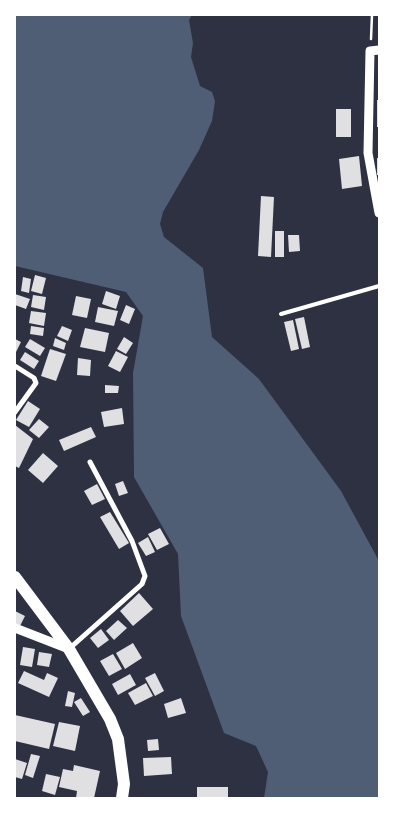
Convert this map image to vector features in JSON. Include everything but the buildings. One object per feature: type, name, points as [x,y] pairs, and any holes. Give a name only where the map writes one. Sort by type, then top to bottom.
[{"type":"main road","points":[[15,577],[70,649],[110,719],[118,739],[124,784],[122,798]]},
{"type":"street","points":[[375,51],[368,153],[378,208]]},
{"type":"street","points":[[15,366],[34,378],[36,382],[15,412]]},
{"type":"street","points":[[15,628],[70,649],[142,584],[145,576],[132,541],[90,462]]},
{"type":"lane","points":[[281,314],[379,286]]},
{"type":"path","points":[[372,15],[375,51]]},
{"type":"water","points":[[15,15],[192,15],[189,20],[193,43],[191,57],[200,86],[212,92],[215,101],[212,121],[199,150],[163,212],[160,224],[164,237],[203,268],[212,337],[259,379],[341,491],[379,561],[379,798],[264,798],[268,772],[256,746],[224,733],[181,616],[178,554],[134,477],[133,373],[143,316],[126,292],[15,266]]}]
